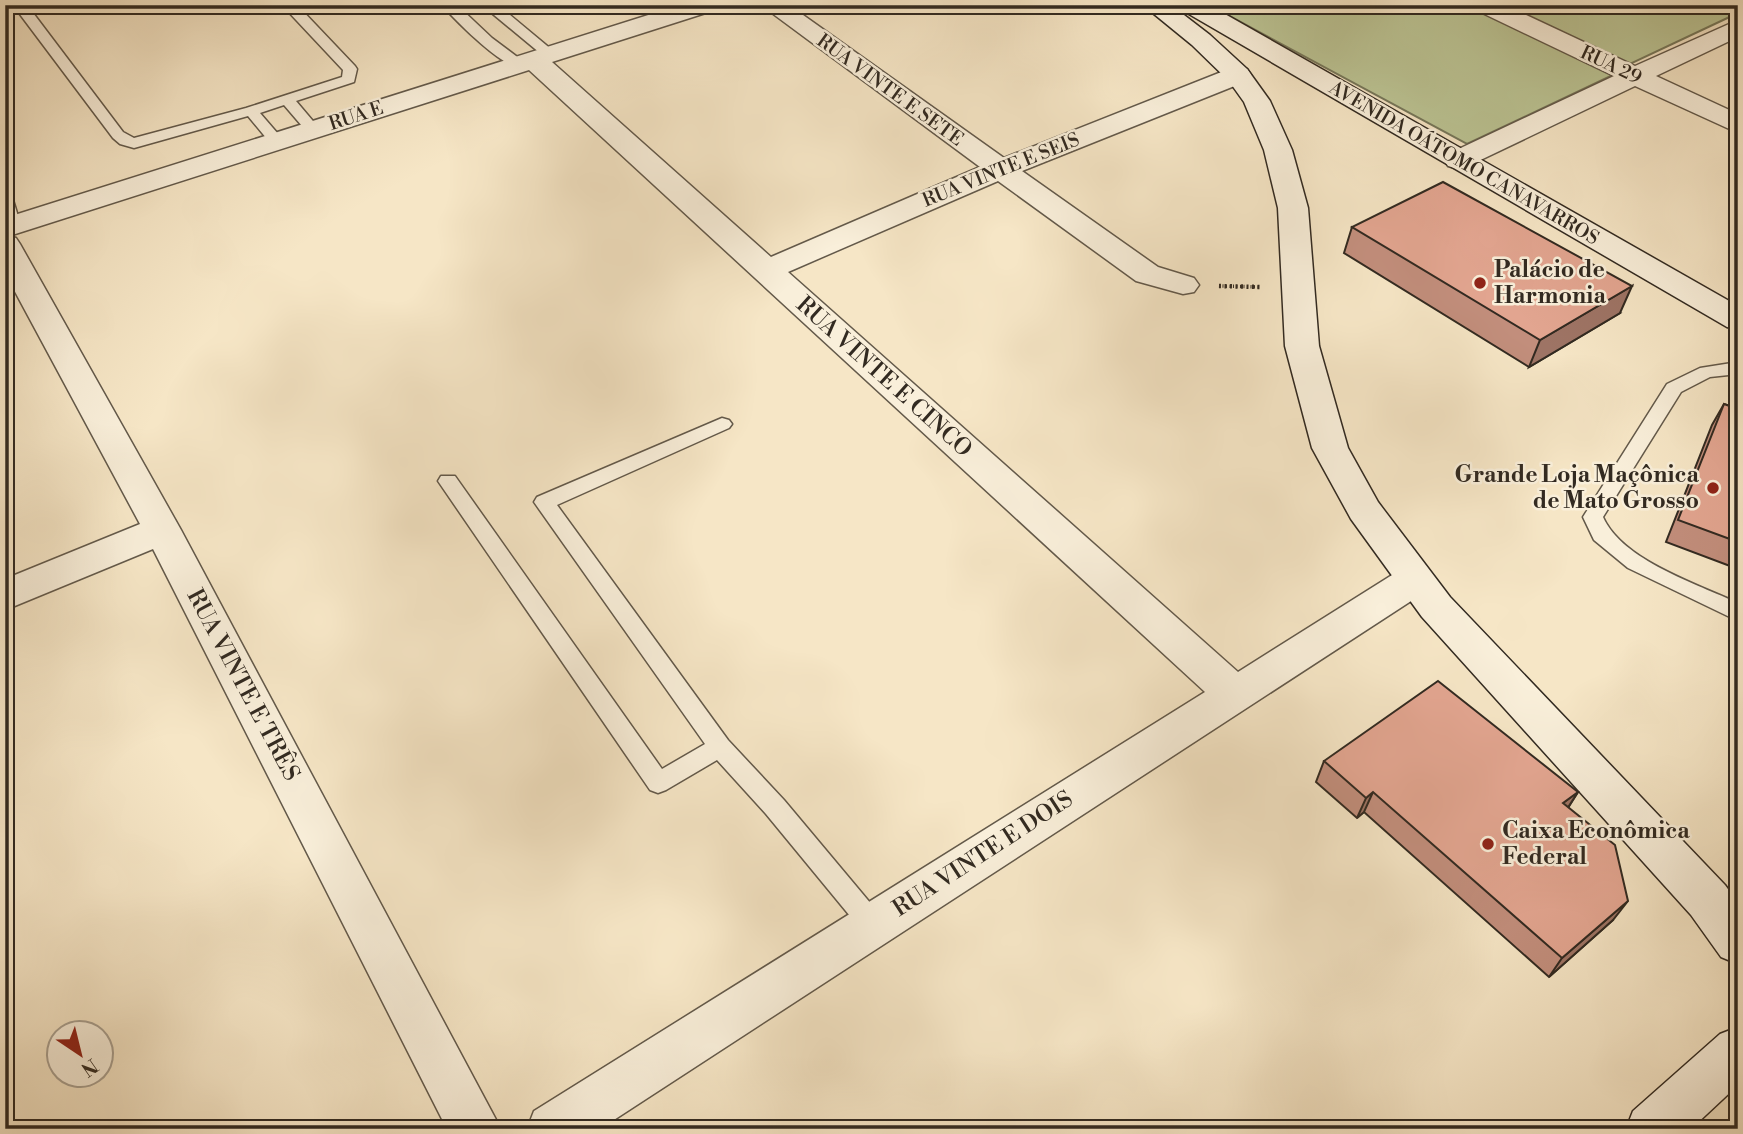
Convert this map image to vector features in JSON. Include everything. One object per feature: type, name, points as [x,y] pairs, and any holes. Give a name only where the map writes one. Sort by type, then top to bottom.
[{"type":"street","name":"RUA E","points":[[7,224],[277,142],[706,5]]},
{"type":"street","name":"RUA VINTE E SETE","points":[[773,5],[1147,274],[1183,285]]},
{"type":"street","points":[[1155,5],[1201,40],[1238,75],[1256,101],[1278,150],[1293,208],[1302,346],[1330,448],[1364,510],[1414,580],[1709,900],[1738,942]]},
{"type":"street","name":"AVENIDA OÁTOMO CANAVARROS","points":[[1191,5],[1738,320]]},
{"type":"street","name":"RUA 29","points":[[1485,5],[1738,125]]},
{"type":"street","points":[[1458,160],[1738,27]]},
{"type":"street","name":"RUA VINTE E CINCO","points":[[535,60],[1235,694]]},
{"type":"street","name":"RUA VINTE E SEIS","points":[[766,270],[1001,169],[1238,75]]},
{"type":"street","name":"RUA VINTE E TRÊS","points":[[7,224],[162,530],[475,1129]]},
{"type":"street","points":[[5,595],[162,530]]},
{"type":"street","name":"RUA VINTE E DOIS","points":[[553,1129],[1414,580]]},
{"type":"street","points":[[1653,1129],[1738,1051]]},
{"type":"lane","points":[[20,5],[125,141],[148,140],[251,111],[341,83],[351,75],[350,69],[289,5]]},
{"type":"lane","points":[[449,5],[486,41],[535,60]]},
{"type":"lane","points":[[489,5],[535,60]]},
{"type":"lane","points":[[5,69],[5,81]]},
{"type":"lane","points":[[287,100],[313,130]]},
{"type":"lane","points":[[251,111],[277,142]]},
{"type":"lane","points":[[1738,368],[1706,372],[1674,388],[1592,517],[1601,535],[1635,563],[1738,613]]},
{"type":"lane","points":[[722,424],[544,502],[720,747],[775,807],[873,925]]},
{"type":"lane","points":[[448,481],[658,783],[720,747]]},
{"type":"path","points":[[1183,285],[1298,288]]},
{"type":"green space","points":[[1209,5],[1469,5],[1615,74],[1467,144]]},
{"type":"green space","points":[[1504,5],[1738,5],[1738,13],[1630,64]]},
{"type":"building","name":"Palácio de Harmonia","points":[[1443,182],[1632,286],[1540,340],[1352,227]]},
{"type":"building","name":"Grande Loja Maçônica de Mato Grosso","points":[[1724,404],[1738,409],[1738,542],[1678,520]]},
{"type":"building","name":"Caixa Econômica Federal","points":[[1438,681],[1578,792],[1563,803],[1615,845],[1628,901],[1562,958],[1373,792],[1366,798],[1324,761]]},
{"type":"place","name":"Palácio de Harmonia","points":[[1480,283]]},
{"type":"place","name":"Grande Loja Maçônica de Mato Grosso","points":[[1713,488]]},
{"type":"place","name":"Caixa Econômica Federal","points":[[1488,844]]}]
